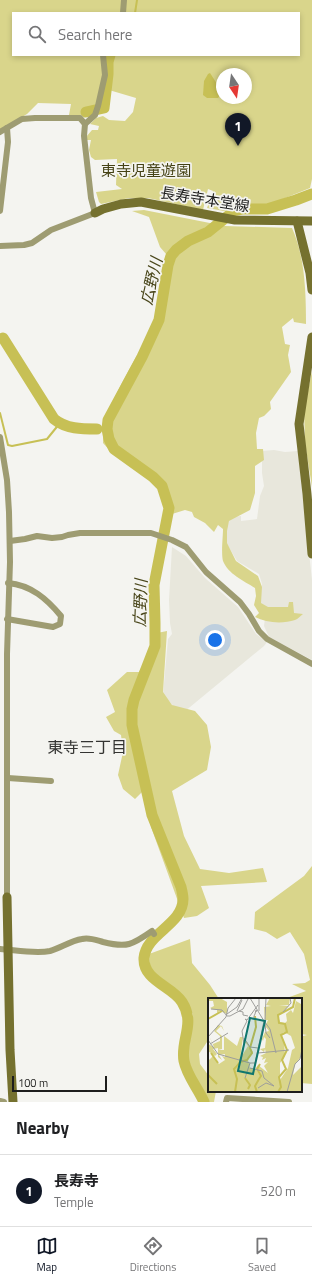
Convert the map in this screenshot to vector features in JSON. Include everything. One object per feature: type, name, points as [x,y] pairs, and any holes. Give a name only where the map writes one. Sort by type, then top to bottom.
[{"type":"street","points":[[123,12],[124,0]]},
{"type":"street","points":[[0,246],[24,245],[32,243],[51,230],[95,213],[91,198],[84,136],[85,124],[95,115],[98,106],[105,75],[103,56]]},
{"type":"street","points":[[0,132],[22,119],[80,118],[85,124]]},
{"type":"street","points":[[0,211],[1,189],[8,142],[7,128]]},
{"type":"street","name":"長寿寺本堂線","points":[[95,213],[121,204],[141,202],[235,220],[312,221]]},
{"type":"street","points":[[297,221],[310,273],[312,290]]},
{"type":"street","points":[[312,337],[299,424],[312,554]]},
{"type":"street","points":[[0,437],[7,480],[10,541],[7,619],[7,897],[4,949],[13,1102]]},
{"type":"street","points":[[10,541],[37,536],[52,538],[62,537],[80,533],[151,534],[172,540],[186,547],[206,572],[240,602],[250,614],[259,631],[267,639],[312,664]]},
{"type":"street","points":[[7,619],[53,627],[60,624],[61,616],[40,594],[20,585],[8,583]]},
{"type":"street","points":[[8,778],[51,781]]},
{"type":"street","points":[[4,949],[44,952],[81,939],[90,938],[113,944],[126,945],[136,942],[152,931],[154,934]]},
{"type":"street","points":[[226,1102],[226,1098],[289,1102]]},
{"type":"street","points":[[0,1101],[4,1102]]},
{"type":"shaded area","points":[[210,73],[216,82],[216,98],[207,98],[203,95],[204,81]]},
{"type":"shaded area","points":[[274,450],[285,452],[298,451],[312,580],[312,660],[269,637],[264,626],[265,618],[293,607],[266,607],[260,603],[262,584],[259,574],[237,561],[227,544],[227,526],[231,517],[241,516],[241,521],[257,519],[260,496],[264,486],[262,473],[262,451]]},
{"type":"shaded area","points":[[172,547],[186,556],[205,578],[238,607],[256,634],[267,642],[184,712],[174,707],[163,694],[168,639],[172,634],[169,600]]},
{"type":"green space","name":"東寺児童遊園","points":[[0,0],[312,0],[312,179],[310,188],[263,207],[224,211],[207,208],[213,191],[208,189],[203,210],[148,198],[129,198],[101,204],[96,192],[122,189],[116,185],[117,159],[95,160],[91,157],[89,150],[91,140],[87,140],[86,137],[92,130],[98,130],[99,126],[90,124],[96,118],[103,116],[109,120],[125,121],[133,112],[136,98],[109,90],[106,104],[88,116],[69,115],[71,104],[38,103],[27,114],[0,130]]},
{"type":"green space","points":[[144,210],[225,226],[292,228],[300,251],[304,275],[306,324],[294,322],[293,318],[282,327],[285,344],[290,345],[288,355],[291,372],[270,402],[271,409],[264,416],[259,418],[256,433],[257,449],[263,449],[264,460],[255,466],[255,493],[250,510],[229,521],[227,543],[236,561],[258,576],[262,587],[261,603],[268,607],[288,607],[289,602],[293,602],[294,613],[303,614],[295,620],[275,622],[264,621],[255,617],[259,613],[254,605],[256,596],[255,588],[232,573],[225,566],[223,561],[223,529],[218,525],[214,532],[205,523],[194,517],[192,512],[185,510],[172,514],[170,498],[160,480],[142,463],[130,458],[114,455],[103,443],[103,420],[154,324],[166,254],[160,247],[149,217],[132,211]]},
{"type":"green space","points":[[312,371],[312,487],[305,443],[304,411]]},
{"type":"green space","points":[[167,631],[163,692],[172,705],[195,711],[207,725],[211,747],[207,770],[172,791],[184,836],[200,869],[229,873],[263,868],[267,882],[201,886],[209,908],[197,916],[184,918],[151,827],[144,790],[135,799],[123,789],[118,775],[123,752],[121,735],[114,731],[106,717],[115,712],[107,690],[127,672],[139,672],[151,650],[152,634]]},
{"type":"green space","points":[[312,866],[312,1084],[302,1083],[303,1036],[307,1035],[302,1034],[302,998],[287,998],[306,991],[292,984],[305,983],[310,980],[304,954],[290,932],[277,939],[266,932],[254,929],[255,912],[304,876]]},
{"type":"green space","points":[[190,939],[192,963],[218,998],[208,998],[208,1040],[199,1054],[200,1064],[208,1075],[208,1092],[216,1092],[214,1102],[206,1102],[204,1095],[190,1069],[188,1056],[193,1014],[182,996],[157,976],[150,968],[149,954]]},
{"type":"waterway","points":[[135,12],[137,0]]},
{"type":"waterway","points":[[86,112],[104,108],[110,56]]},
{"type":"waterway","name":"広野川","points":[[204,1102],[185,1066],[184,1061],[183,1053],[188,1025],[186,1010],[177,996],[159,983],[148,972],[145,966],[144,958],[146,949],[151,942],[177,916],[183,899],[181,887],[152,815],[132,725],[132,709],[134,700],[155,646],[154,585],[169,508],[162,486],[153,477],[114,449],[109,439],[107,429],[108,420],[142,357],[159,320],[168,265],[171,256],[176,250],[188,241],[208,232],[234,211],[243,209],[267,209],[312,194]]},
{"type":"waterway","points":[[3,338],[54,419],[69,427],[97,429]]},
{"type":"waterway","points":[[0,413],[8,445],[12,446],[47,439],[60,423]]},
{"type":"place","name":"長寿寺","points":[[238,146]]},
{"type":"district","name":"東寺三丁目","points":[[87,747]]}]
